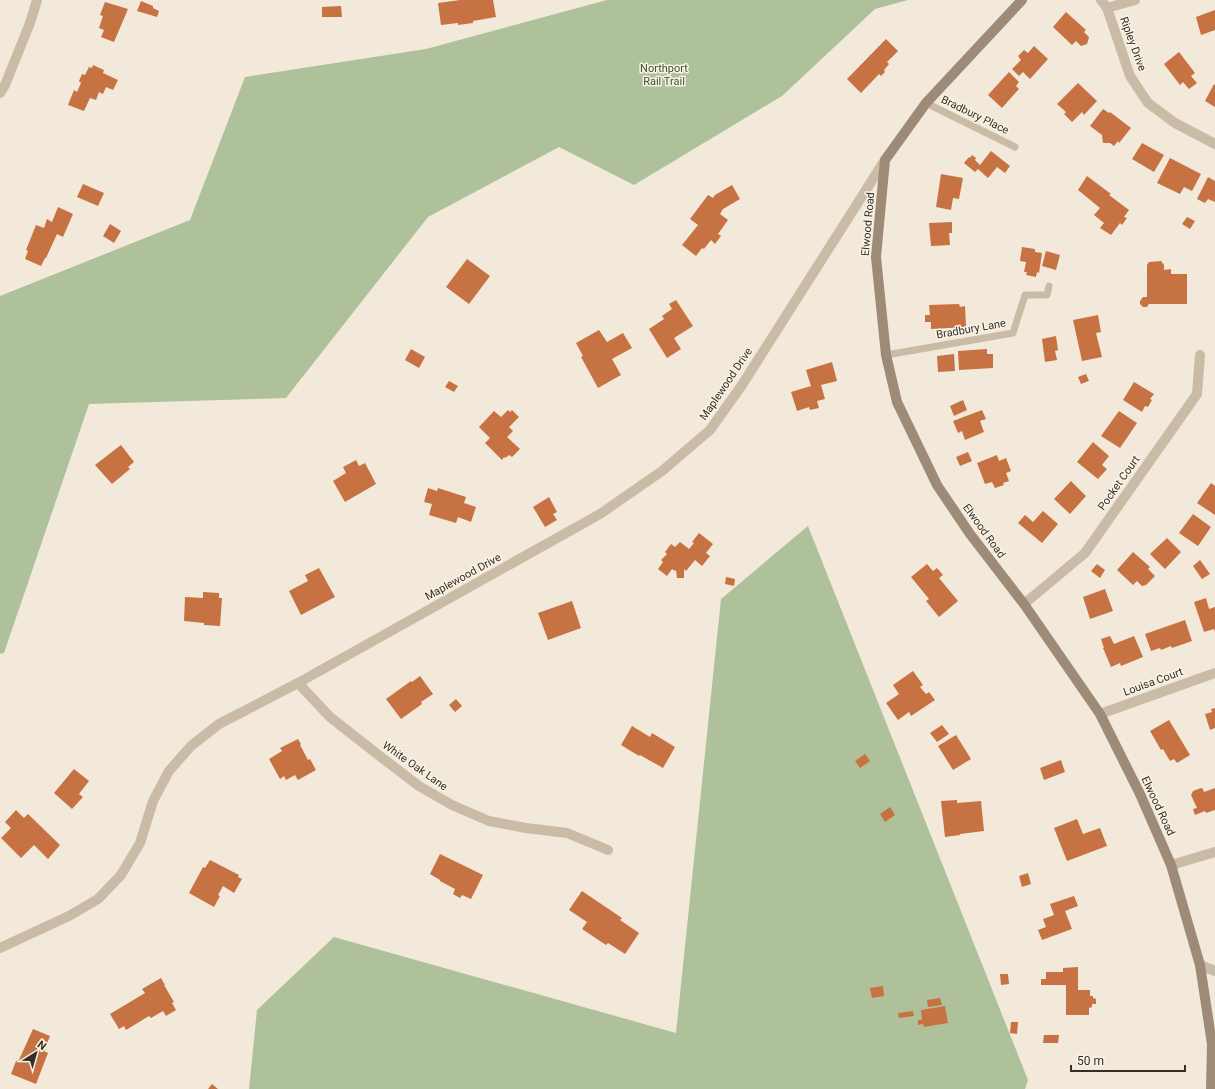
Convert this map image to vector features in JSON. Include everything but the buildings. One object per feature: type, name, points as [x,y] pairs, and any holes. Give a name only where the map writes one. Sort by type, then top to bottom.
[{"type":"main road","points":[[885,160],[926,103],[1022,0]]},
{"type":"main road","name":"Elwood Road","points":[[885,160],[876,257],[886,355],[897,402],[937,485],[970,534],[1024,604],[1100,714],[1140,794],[1171,865],[1200,965],[1212,1044],[1211,1089]]},
{"type":"street","points":[[0,93],[5,86],[30,23],[37,0]]},
{"type":"street","name":"Ripley Drive","points":[[1135,0],[1104,4],[1130,76],[1148,103],[1175,123],[1215,144]]},
{"type":"street","name":"Maplewood Drive","points":[[0,948],[68,916],[98,899],[121,875],[140,843],[153,801],[169,771],[191,746],[219,724],[298,683],[600,514],[662,471],[710,430],[742,385],[885,160]]},
{"type":"street","name":"Pocket Court","points":[[1024,604],[1085,553],[1197,394],[1200,355]]},
{"type":"street","name":"Louisa Court","points":[[1100,714],[1215,673]]},
{"type":"street","name":"White Oak Lane","points":[[298,683],[336,722],[419,786],[452,805],[489,821],[526,828],[567,833],[608,850]]},
{"type":"street","points":[[1171,865],[1215,852]]},
{"type":"street","points":[[1200,965],[1215,972]]},
{"type":"lane","name":"Bradbury Place","points":[[926,103],[1015,147]]},
{"type":"lane","name":"Bradbury Lane","points":[[886,355],[1013,333],[1025,295],[1047,295],[1049,286]]},
{"type":"green space","name":"Northport Rail Trail","points":[[607,0],[908,0],[875,9],[782,96],[634,185],[559,147],[428,217],[286,398],[89,404],[4,653],[0,654],[0,296],[190,220],[245,77],[426,49]]},
{"type":"green space","points":[[808,526],[1028,1080],[1025,1089],[249,1089],[257,1010],[334,937],[676,1033],[721,599]]}]
